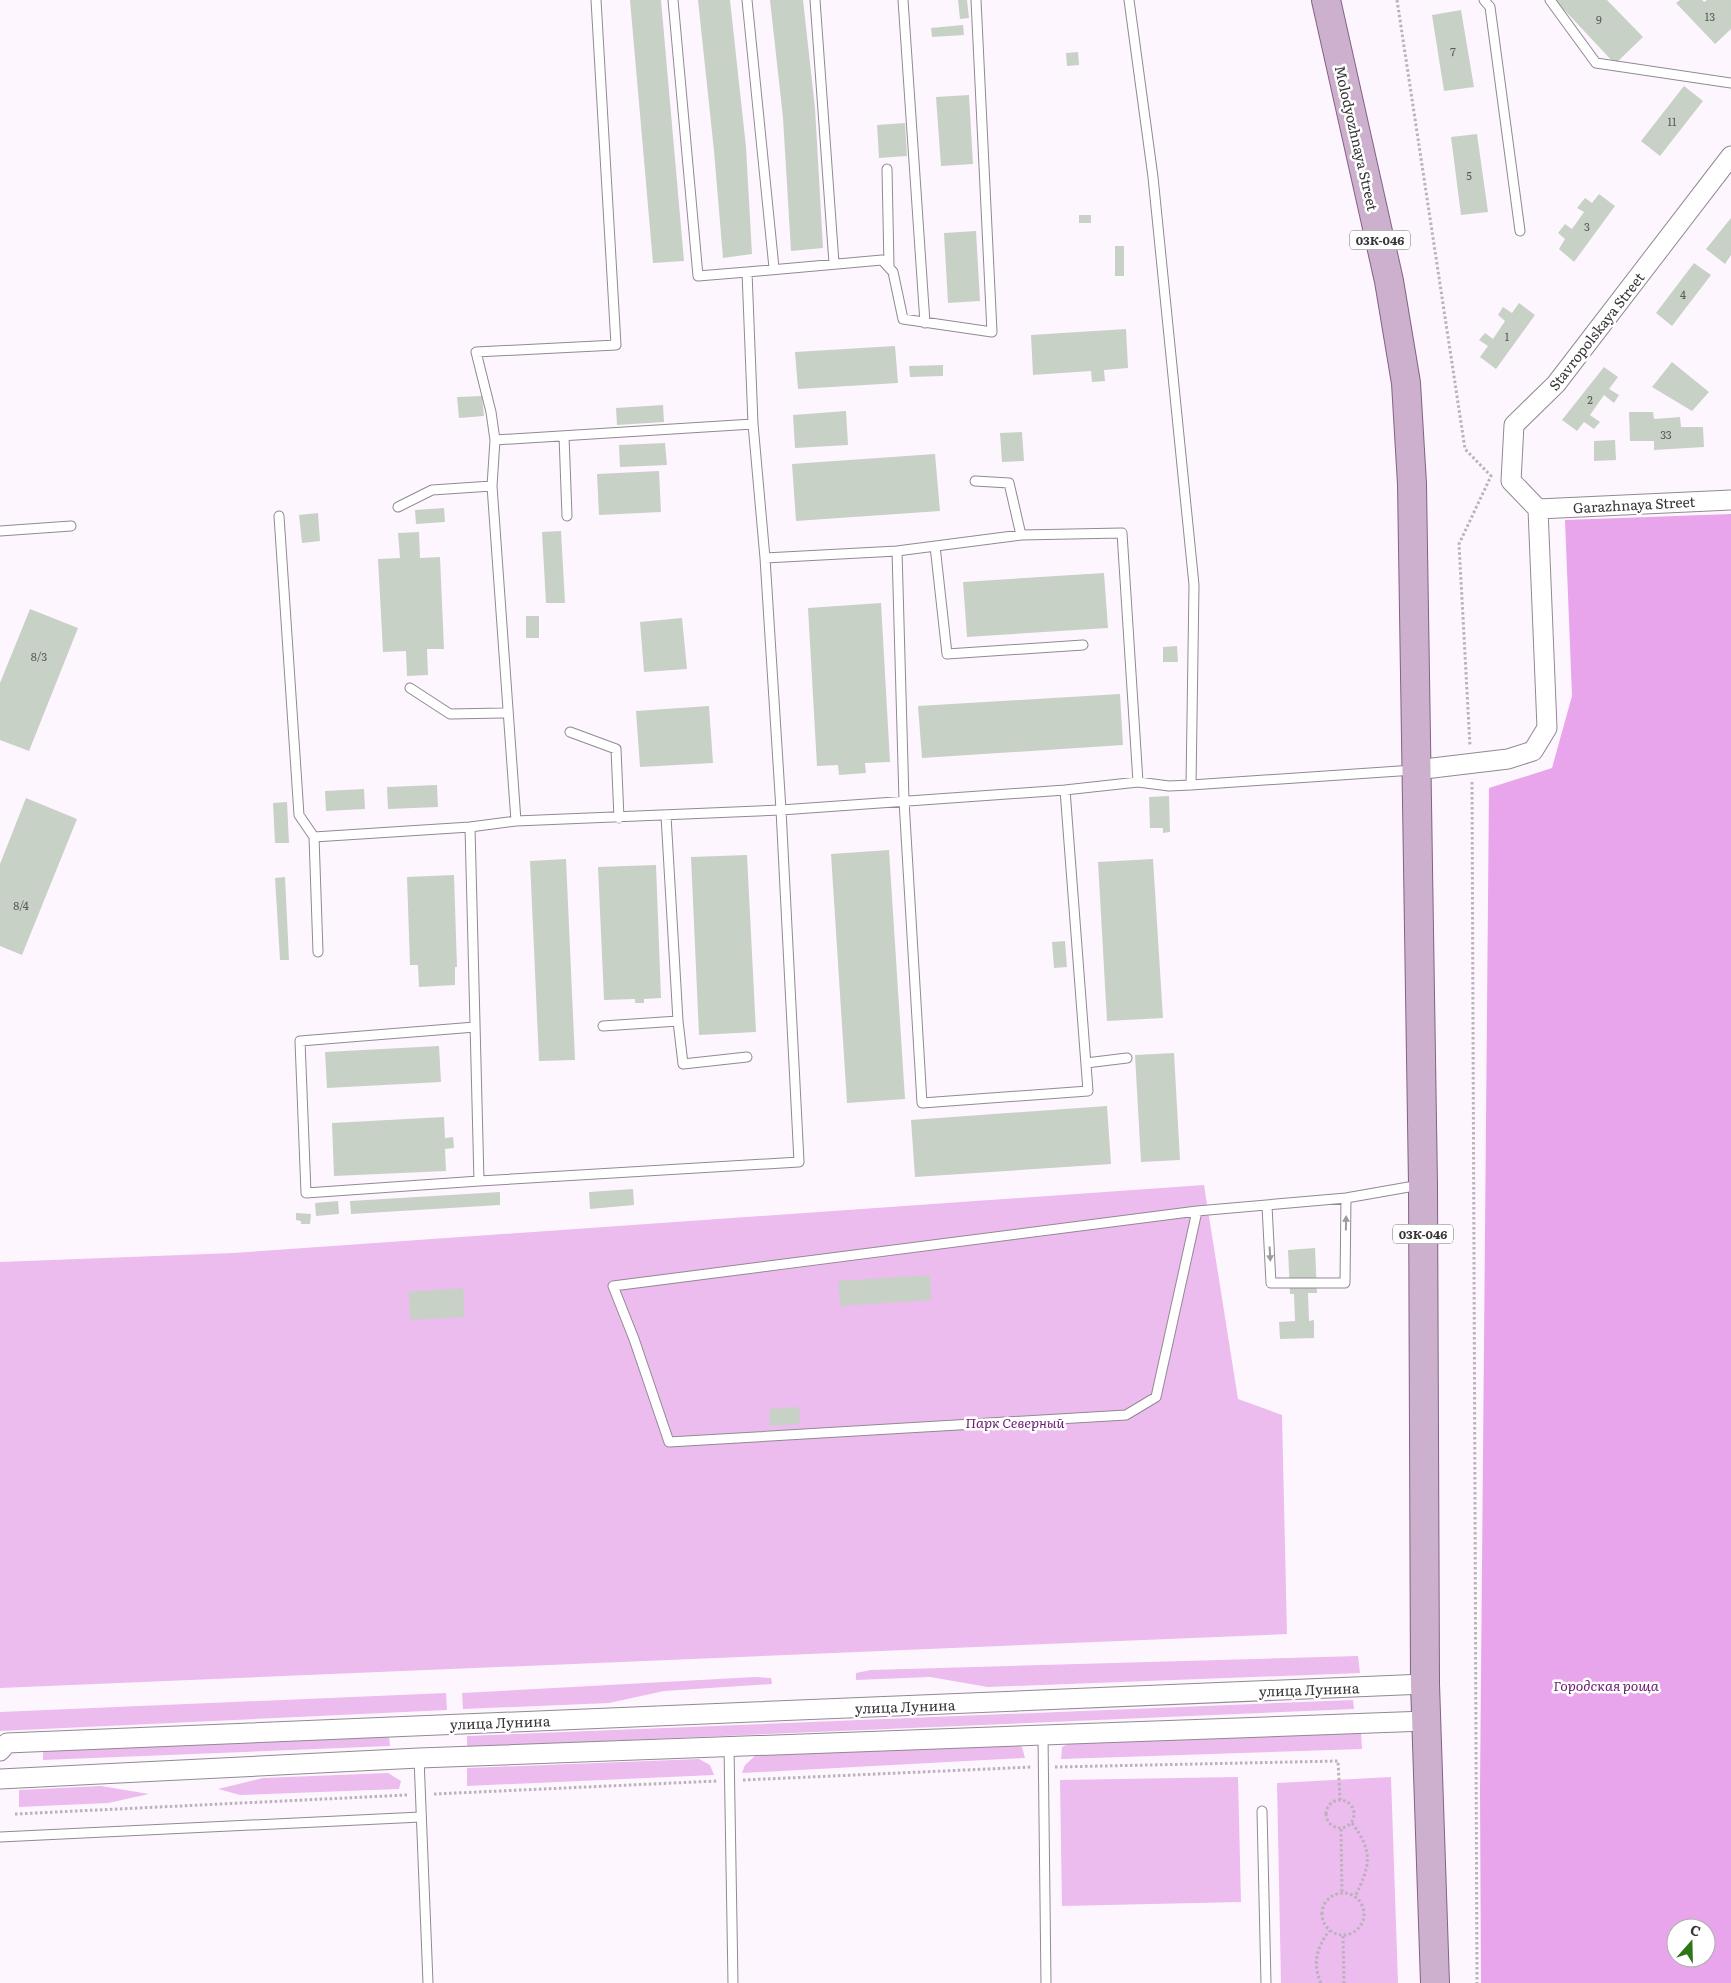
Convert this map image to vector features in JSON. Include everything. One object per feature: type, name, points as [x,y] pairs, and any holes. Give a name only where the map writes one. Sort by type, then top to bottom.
[{"type":"main road","name":"Molodyozhnaya Street","points":[[1326,0],[1389,281],[1406,383],[1412,484],[1416,770]]},
{"type":"main road","name":"03К-046","points":[[1416,770],[1423,1185],[1425,1684],[1435,1983]]},
{"type":"street","name":"Stavropolskaya Street","points":[[1538,509],[1511,481],[1514,424],[1556,384],[1731,156]]},
{"type":"street","name":"Garazhnaya Street","points":[[1538,509],[1731,500]]},
{"type":"street","points":[[1416,770],[1508,759],[1533,751],[1547,728],[1538,509]]},
{"type":"street","name":"улица Лунина","points":[[0,1751],[8,1743],[1425,1684]]},
{"type":"street","points":[[0,1779],[419,1758],[1426,1721]]},
{"type":"street","points":[[418,1726],[419,1758]]},
{"type":"lane","points":[[516,822],[492,486],[495,440],[491,412],[476,352],[616,344],[596,0]]},
{"type":"lane","points":[[673,0],[698,276],[882,260],[893,272],[903,319],[992,332],[976,0]]},
{"type":"lane","points":[[747,0],[774,268]]},
{"type":"lane","points":[[815,0],[834,263]]},
{"type":"lane","points":[[903,0],[925,323]]},
{"type":"lane","points":[[1129,0],[1153,177],[1194,585],[1191,785]]},
{"type":"lane","points":[[1484,0],[1490,7],[1520,231]]},
{"type":"lane","points":[[1550,0],[1596,63],[1731,83]]},
{"type":"lane","points":[[887,169],[889,266]]},
{"type":"lane","points":[[475,1027],[300,1041],[306,1192],[799,1162],[782,810],[765,558],[753,424],[747,272]]},
{"type":"lane","points":[[495,440],[753,424]]},
{"type":"lane","points":[[564,436],[567,516]]},
{"type":"lane","points":[[975,481],[1009,483],[1021,535]]},
{"type":"lane","points":[[398,507],[432,490],[492,486]]},
{"type":"lane","points":[[280,516],[298,815],[314,837],[318,952]]},
{"type":"lane","points":[[0,531],[70,526]]},
{"type":"lane","points":[[765,558],[897,551],[1021,535],[1122,533],[1138,782]]},
{"type":"lane","points":[[935,546],[947,654],[1083,645]]},
{"type":"lane","points":[[897,551],[904,801],[922,1103],[1088,1091],[1065,790]]},
{"type":"lane","points":[[410,688],[450,714],[503,713]]},
{"type":"lane","points":[[570,732],[616,748],[619,818]]},
{"type":"lane","points":[[314,837],[470,827],[516,822],[782,810],[1065,790],[1138,782],[1191,785],[1416,770]]},
{"type":"lane","points":[[666,816],[678,1022],[683,1064],[747,1058]]},
{"type":"lane","points":[[470,827],[479,1182]]},
{"type":"lane","points":[[603,1026],[678,1022]]},
{"type":"lane","points":[[1086,1063],[1127,1058]]},
{"type":"lane","points":[[1197,1211],[1156,1397],[1126,1415],[669,1442],[634,1340],[613,1286],[1197,1211],[1346,1198],[1423,1185]]},
{"type":"lane","points":[[1267,1206],[1271,1283],[1345,1283],[1346,1198]]},
{"type":"lane","points":[[1043,1735],[1046,1983]]},
{"type":"lane","points":[[728,1747],[733,1983]]},
{"type":"lane","points":[[419,1758],[428,1983]]},
{"type":"lane","points":[[1262,1811],[1266,1983]]},
{"type":"lane","points":[[0,1837],[421,1817]]},
{"type":"path","points":[[1396,0],[1465,450],[1491,476],[1459,544],[1472,764],[1477,1983]]},
{"type":"path","points":[[15,1814],[1044,1767],[1338,1761],[1340,1800]]},
{"type":"path","points":[[1340,1800],[1352,1805],[1355,1811],[1352,1823],[1341,1829],[1334,1828],[1326,1818],[1329,1805],[1340,1800]]},
{"type":"path","points":[[1352,1823],[1366,1842],[1368,1859],[1367,1870],[1355,1897]]},
{"type":"path","points":[[1341,1829],[1342,1893]]},
{"type":"path","points":[[1342,1893],[1355,1897],[1361,1903],[1364,1918],[1357,1930],[1343,1936],[1329,1931],[1324,1925],[1321,1911],[1328,1898],[1342,1893]]},
{"type":"path","points":[[1321,1983],[1316,1960],[1320,1944],[1329,1931]]},
{"type":"path","points":[[1343,1936],[1344,1983]]},
{"type":"green space","name":"Городская роща","points":[[1731,514],[1731,1983],[1481,1983],[1480,1789],[1489,788],[1552,768],[1572,696],[1565,520]]},
{"type":"green space","name":"Парк Северный","points":[[1204,1185],[1238,1399],[1282,1415],[1287,1634],[0,1688],[0,1262],[233,1253]]},
{"type":"green space","points":[[1358,1656],[1360,1673],[988,1687],[930,1677],[856,1680],[856,1673],[871,1670]]},
{"type":"green space","points":[[755,1677],[771,1678],[772,1684],[664,1691],[609,1703],[463,1709],[462,1693]]},
{"type":"green space","points":[[446,1693],[447,1710],[0,1731],[0,1712]]},
{"type":"green space","points":[[1353,1700],[1354,1709],[467,1747],[467,1736]]},
{"type":"green space","points":[[1361,1733],[1362,1749],[1061,1759],[1062,1747],[1076,1742]]},
{"type":"green space","points":[[389,1736],[390,1746],[43,1760],[43,1751]]},
{"type":"green space","points":[[1014,1744],[1022,1747],[1025,1758],[742,1773],[745,1765],[756,1755]]},
{"type":"green space","points":[[699,1759],[710,1765],[714,1775],[467,1786],[467,1768]]},
{"type":"green space","points":[[388,1773],[401,1781],[399,1789],[240,1795],[218,1789],[263,1778]]},
{"type":"green space","points":[[1238,1777],[1241,1902],[1062,1906],[1060,1780]]},
{"type":"green space","points":[[1391,1777],[1398,1983],[1281,1983],[1277,1783]]},
{"type":"green space","points":[[101,1786],[149,1794],[108,1803],[19,1807],[19,1790]]},
{"type":"building","points":[[630,0],[661,0],[684,261],[653,263]]},
{"type":"building","points":[[698,0],[730,0],[746,147],[752,254],[723,258]]},
{"type":"building","points":[[770,0],[803,0],[815,108],[823,248],[791,251],[783,118]]},
{"type":"building","points":[[958,0],[967,0],[969,18],[960,19]]},
{"type":"building","points":[[1555,0],[1607,0],[1643,37],[1615,64]]},
{"type":"building","points":[[1680,0],[1702,0],[1704,2],[1707,0],[1731,0],[1731,29],[1715,44],[1676,3]]},
{"type":"building","points":[[1461,10],[1474,87],[1444,91],[1432,15]]},
{"type":"building","points":[[963,25],[964,35],[932,37],[931,28]]},
{"type":"building","points":[[1078,52],[1079,65],[1067,66],[1066,53]]},
{"type":"building","points":[[1684,86],[1703,101],[1660,156],[1641,141]]},
{"type":"building","points":[[969,95],[973,164],[941,166],[936,97]]},
{"type":"building","points":[[905,123],[907,156],[879,158],[877,125]]},
{"type":"building","points":[[1477,134],[1488,212],[1461,215],[1451,137]]},
{"type":"building","points":[[1599,194],[1615,206],[1574,262],[1559,249],[1565,239],[1558,233],[1565,224],[1572,229],[1584,212],[1577,208],[1585,198],[1592,203]]},
{"type":"building","points":[[1079,215],[1091,215],[1091,223],[1079,223]]},
{"type":"building","points":[[1731,218],[1731,255],[1725,264],[1706,249]]},
{"type":"building","points":[[976,231],[980,301],[948,303],[944,233]]},
{"type":"building","points":[[1115,246],[1124,246],[1124,276],[1115,276]]},
{"type":"building","points":[[1694,263],[1711,275],[1672,326],[1656,313]]},
{"type":"building","points":[[1519,303],[1535,315],[1496,369],[1480,357],[1488,346],[1479,340],[1485,333],[1493,339],[1505,321],[1498,315],[1503,307],[1512,313]]},
{"type":"building","points":[[1126,329],[1128,368],[1104,370],[1105,381],[1092,382],[1091,371],[1033,375],[1031,335]]},
{"type":"building","points":[[895,346],[898,383],[798,389],[795,352]]},
{"type":"building","points":[[1672,362],[1709,392],[1692,411],[1652,387]]},
{"type":"building","points":[[943,365],[943,376],[910,377],[909,366]]},
{"type":"building","points":[[1604,367],[1618,377],[1609,389],[1619,395],[1614,403],[1604,395],[1590,415],[1600,422],[1594,429],[1584,422],[1577,431],[1562,420]]},
{"type":"building","points":[[482,396],[484,416],[459,418],[457,397]]},
{"type":"building","points":[[663,405],[664,422],[617,425],[616,408]]},
{"type":"building","points":[[846,411],[848,445],[795,448],[793,415]]},
{"type":"building","points":[[1629,412],[1653,412],[1654,419],[1680,417],[1681,427],[1703,427],[1704,447],[1654,450],[1654,441],[1630,441]]},
{"type":"building","points":[[1022,432],[1024,461],[1002,462],[1000,433]]},
{"type":"building","points":[[1615,440],[1616,460],[1594,461],[1594,441]]},
{"type":"building","points":[[665,443],[667,465],[620,467],[619,445]]},
{"type":"building","points":[[935,454],[940,511],[796,521],[792,464]]},
{"type":"building","points":[[659,471],[661,512],[599,515],[597,474]]},
{"type":"building","points":[[444,508],[445,522],[416,524],[415,510]]},
{"type":"building","points":[[318,513],[320,541],[302,543],[299,515]]},
{"type":"building","points":[[561,531],[565,603],[546,603],[542,532]]},
{"type":"building","points":[[419,532],[420,558],[440,557],[444,649],[427,649],[428,675],[407,676],[406,651],[383,652],[378,559],[400,558],[398,533]]},
{"type":"building","points":[[1104,573],[1108,628],[967,637],[963,582]]},
{"type":"building","points":[[881,603],[890,762],[865,763],[866,773],[839,775],[838,765],[817,766],[808,608]]},
{"type":"building","points":[[30,609],[78,628],[29,751],[0,740],[0,683]]},
{"type":"building","points":[[526,616],[539,616],[539,638],[526,638]]},
{"type":"building","points":[[682,618],[687,669],[644,672],[640,622]]},
{"type":"building","points":[[1177,646],[1178,662],[1163,662],[1163,647]]},
{"type":"building","points":[[1120,694],[1123,745],[922,758],[918,706]]},
{"type":"building","points":[[709,706],[713,763],[640,767],[636,711]]},
{"type":"building","points":[[437,785],[438,807],[388,809],[387,787]]},
{"type":"building","points":[[364,789],[365,809],[326,811],[325,791]]},
{"type":"building","points":[[1169,796],[1170,832],[1163,833],[1163,828],[1150,828],[1149,797]]},
{"type":"building","points":[[26,798],[77,819],[22,955],[0,946],[0,864]]},
{"type":"building","points":[[287,802],[289,843],[275,843],[273,803]]},
{"type":"building","points":[[889,850],[905,1099],[847,1103],[831,854]]},
{"type":"building","points":[[747,855],[756,1032],[699,1035],[691,857]]},
{"type":"building","points":[[566,859],[575,1060],[539,1061],[530,861]]},
{"type":"building","points":[[1153,859],[1163,1018],[1107,1021],[1098,862]]},
{"type":"building","points":[[656,865],[661,998],[644,999],[644,1003],[635,1003],[635,999],[604,1000],[598,867]]},
{"type":"building","points":[[454,875],[457,967],[455,967],[455,985],[419,987],[418,965],[410,965],[407,877]]},
{"type":"building","points":[[285,877],[289,960],[280,960],[275,878]]},
{"type":"building","points":[[1065,941],[1067,967],[1054,968],[1052,942]]},
{"type":"building","points":[[439,1046],[441,1082],[327,1088],[325,1052]]},
{"type":"building","points":[[1174,1053],[1180,1160],[1141,1162],[1135,1055]]},
{"type":"building","points":[[1107,1106],[1111,1164],[915,1177],[911,1120]]},
{"type":"building","points":[[444,1117],[445,1138],[453,1137],[454,1148],[445,1149],[446,1171],[334,1176],[332,1123]]},
{"type":"building","points":[[633,1189],[634,1205],[590,1209],[589,1192]]},
{"type":"building","points":[[500,1192],[500,1205],[351,1214],[350,1201]]},
{"type":"building","points":[[338,1201],[339,1214],[316,1216],[315,1203]]},
{"type":"building","points":[[296,1213],[311,1214],[310,1224],[301,1224],[301,1221],[296,1220]]},
{"type":"building","points":[[1315,1248],[1317,1293],[1308,1293],[1309,1321],[1314,1320],[1314,1338],[1280,1339],[1279,1322],[1295,1321],[1294,1294],[1290,1294],[1288,1250]]},
{"type":"building","points":[[930,1275],[931,1300],[840,1306],[838,1281]]},
{"type":"building","points":[[463,1288],[465,1317],[410,1320],[409,1292]]},
{"type":"building","points":[[799,1407],[800,1424],[770,1426],[769,1409]]}]
